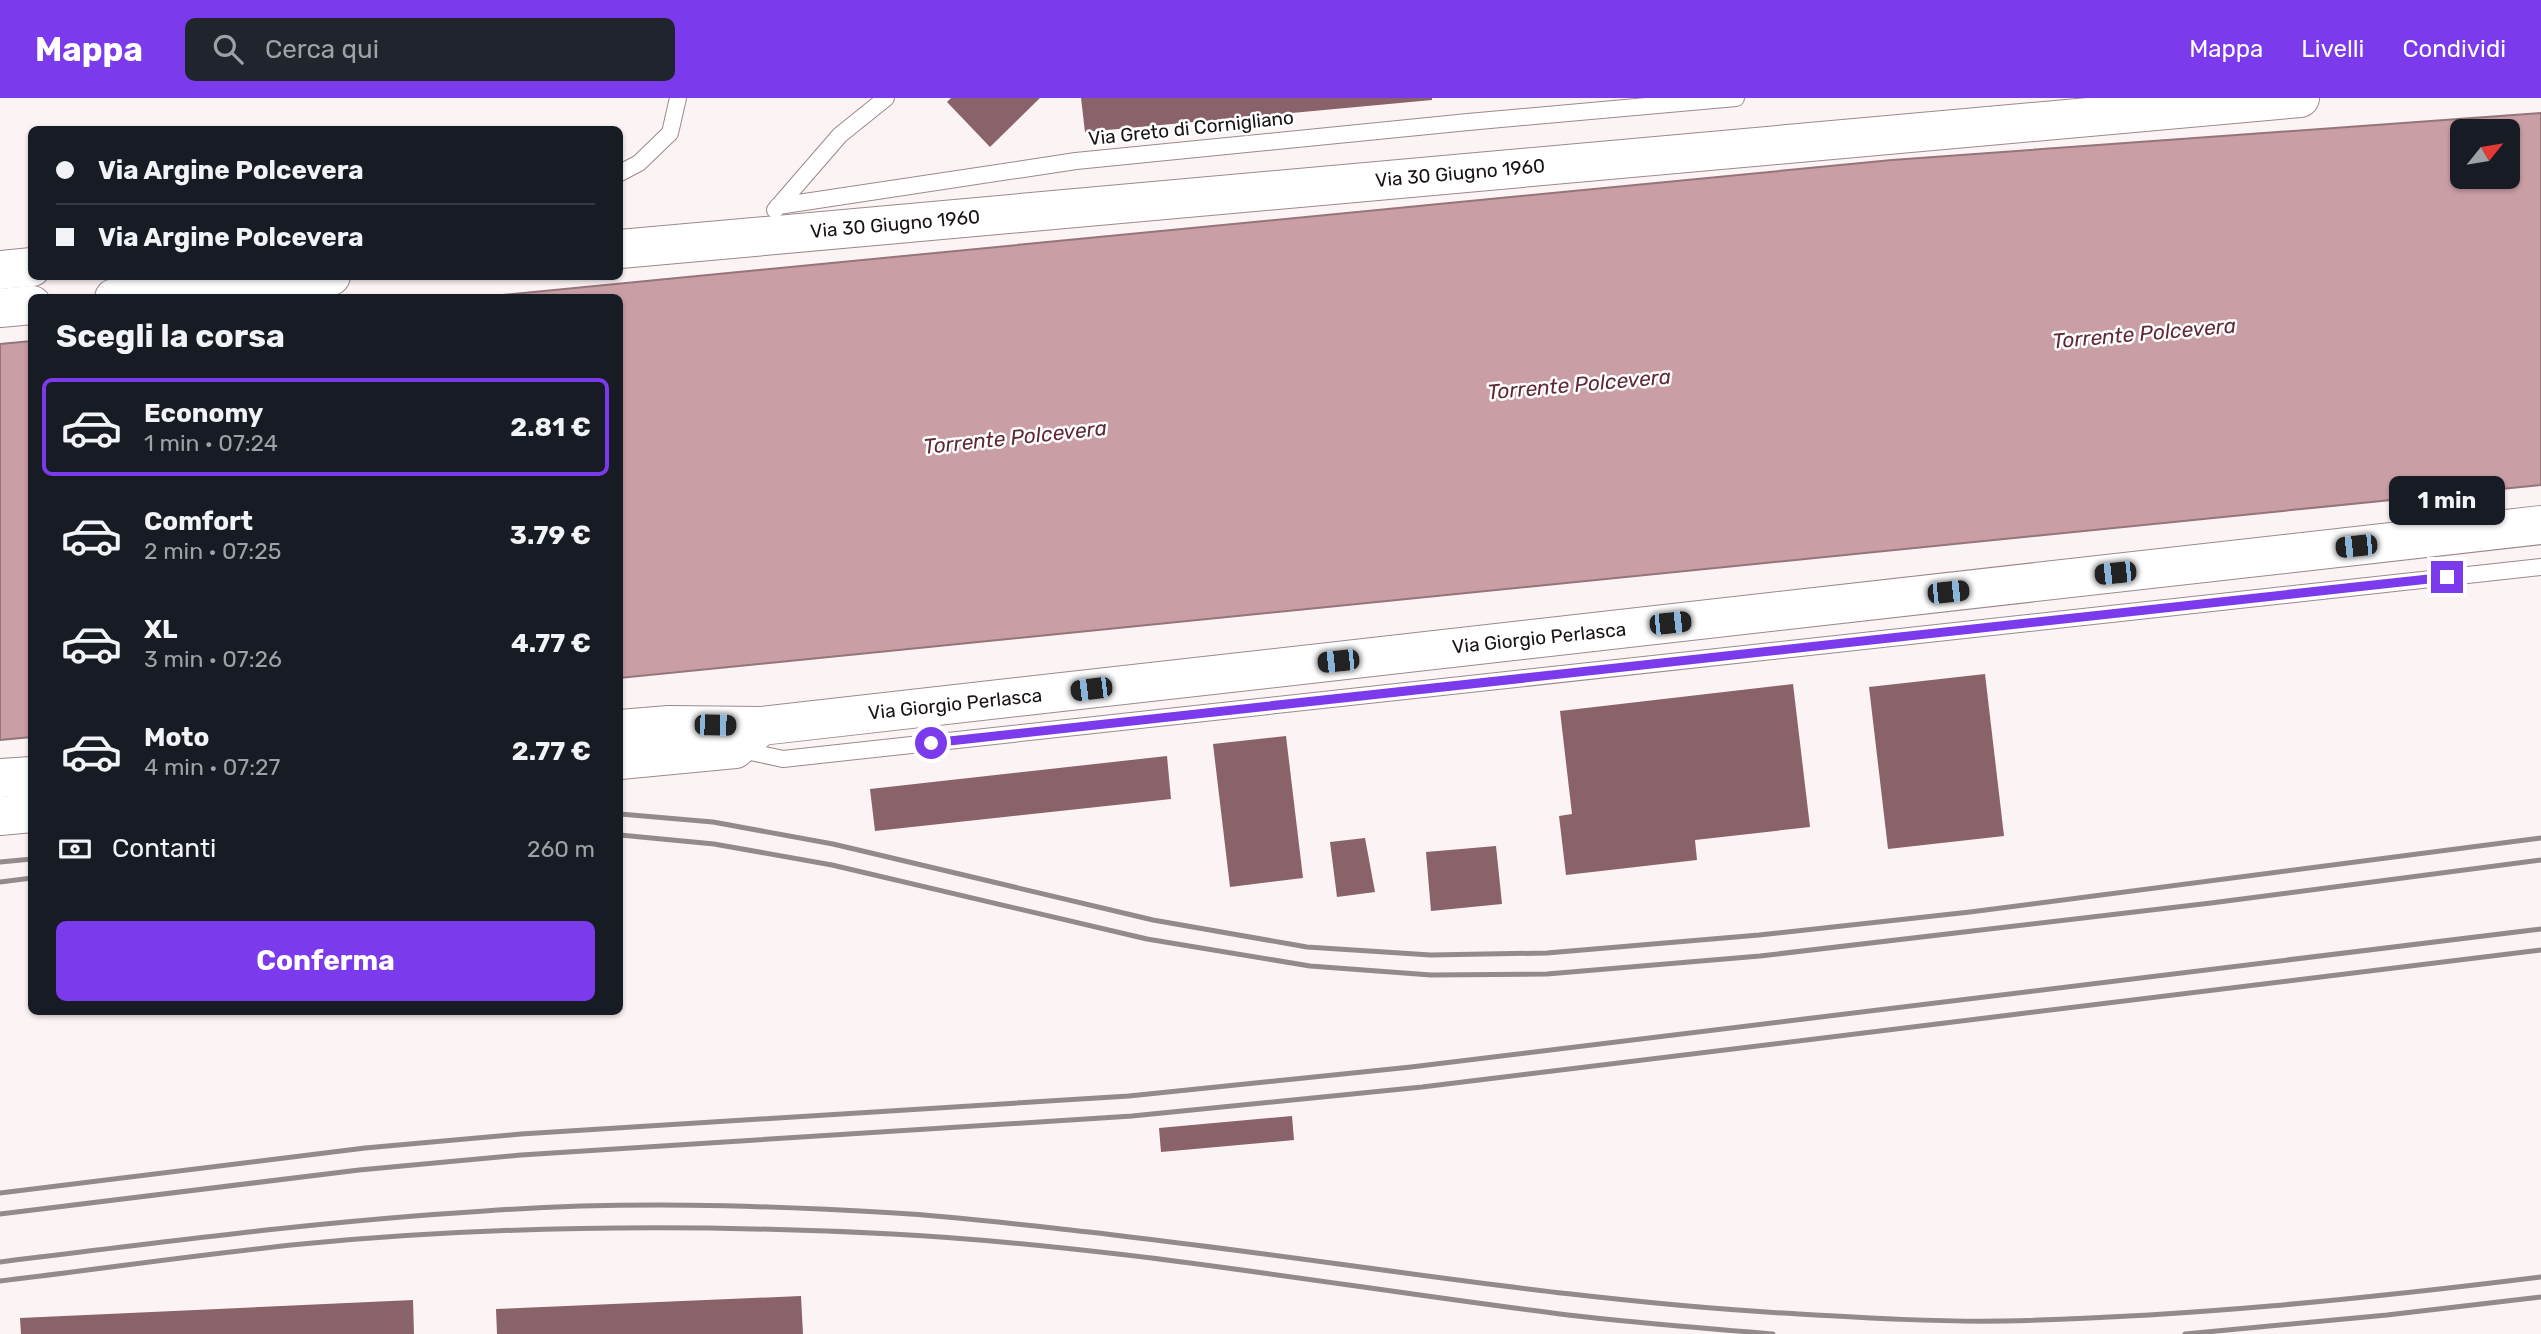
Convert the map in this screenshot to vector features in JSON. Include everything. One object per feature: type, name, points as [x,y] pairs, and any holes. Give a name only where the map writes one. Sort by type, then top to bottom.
[{"type":"main road","name":"Via 30 Giugno 1960","points":[[623,249],[2300,98]]},
{"type":"main road","points":[[0,270],[28,267]]},
{"type":"main road","points":[[146,294],[256,280]]},
{"type":"main road","points":[[0,308],[28,305]]},
{"type":"main road","name":"Via Giorgio Perlasca","points":[[623,729],[669,725],[748,738],[2541,525]]},
{"type":"main road","points":[[623,759],[748,738]]},
{"type":"main road","points":[[0,778],[28,776]]},
{"type":"main road","points":[[0,816],[28,813]]},
{"type":"lane","points":[[623,171],[639,163],[670,133],[678,98]]},
{"type":"lane","points":[[752,237],[840,135],[886,98]]},
{"type":"lane","name":"Via Greto di Cornigliano","points":[[778,206],[1076,161],[1440,124],[1736,98]]},
{"type":"lane","points":[[748,738],[783,759],[2541,567]]},
{"type":"water","name":"Torrente Polcevera","points":[[2541,113],[2541,485],[623,678],[623,294],[513,294],[1892,160],[2450,120],[2450,189],[2520,189],[2520,119],[2458,119]]},
{"type":"water","points":[[28,341],[28,737],[0,740],[0,344]]},
{"type":"building","points":[[951,98],[1040,98],[990,147],[947,102]]},
{"type":"building","points":[[1081,98],[1432,98],[1432,100],[1085,132]]},
{"type":"building","points":[[1985,674],[2004,836],[1888,849],[1869,687]]},
{"type":"building","points":[[1793,684],[1810,827],[1695,840],[1697,860],[1566,875],[1559,816],[1572,814],[1560,711]]},
{"type":"building","points":[[1286,736],[1303,878],[1230,887],[1213,744]]},
{"type":"building","points":[[1167,756],[1171,799],[875,831],[870,789]]},
{"type":"building","points":[[1365,838],[1375,892],[1337,897],[1330,842]]},
{"type":"building","points":[[1496,846],[1502,904],[1431,911],[1426,852]]},
{"type":"building","points":[[1292,1116],[1294,1140],[1161,1152],[1159,1128]]},
{"type":"building","points":[[801,1296],[803,1334],[497,1334],[496,1309]]},
{"type":"building","points":[[413,1300],[414,1334],[21,1334],[20,1318]]},
{"type":"railway","points":[[623,814],[713,822],[833,844],[1153,920],[1307,947],[1431,955],[1547,953],[1759,935],[1970,912],[2541,838]]},
{"type":"railway","points":[[623,835],[714,844],[832,865],[1147,939],[1310,966],[1431,975],[1547,974],[1760,956],[2211,903],[2541,860]]},
{"type":"railway","points":[[0,862],[28,859]]},
{"type":"railway","points":[[0,882],[28,878]]},
{"type":"railway","points":[[0,1193],[365,1148],[521,1134],[1129,1096],[1411,1067],[2541,929]]},
{"type":"railway","points":[[0,1214],[359,1170],[521,1155],[1132,1116],[1422,1087],[2541,950]]},
{"type":"railway","points":[[0,1262],[363,1220],[536,1208],[690,1205],[916,1214],[1153,1240],[1614,1299],[1706,1308],[1953,1321],[2071,1319],[2206,1311],[2340,1300],[2541,1277]]},
{"type":"railway","points":[[0,1281],[264,1248],[449,1233],[597,1228],[818,1231],[892,1234],[1062,1248],[1231,1268],[1568,1315],[1773,1334]]},
{"type":"railway","points":[[2185,1334],[2541,1297]]},
{"type":"route","points":[[931,743],[2447,577]]}]
